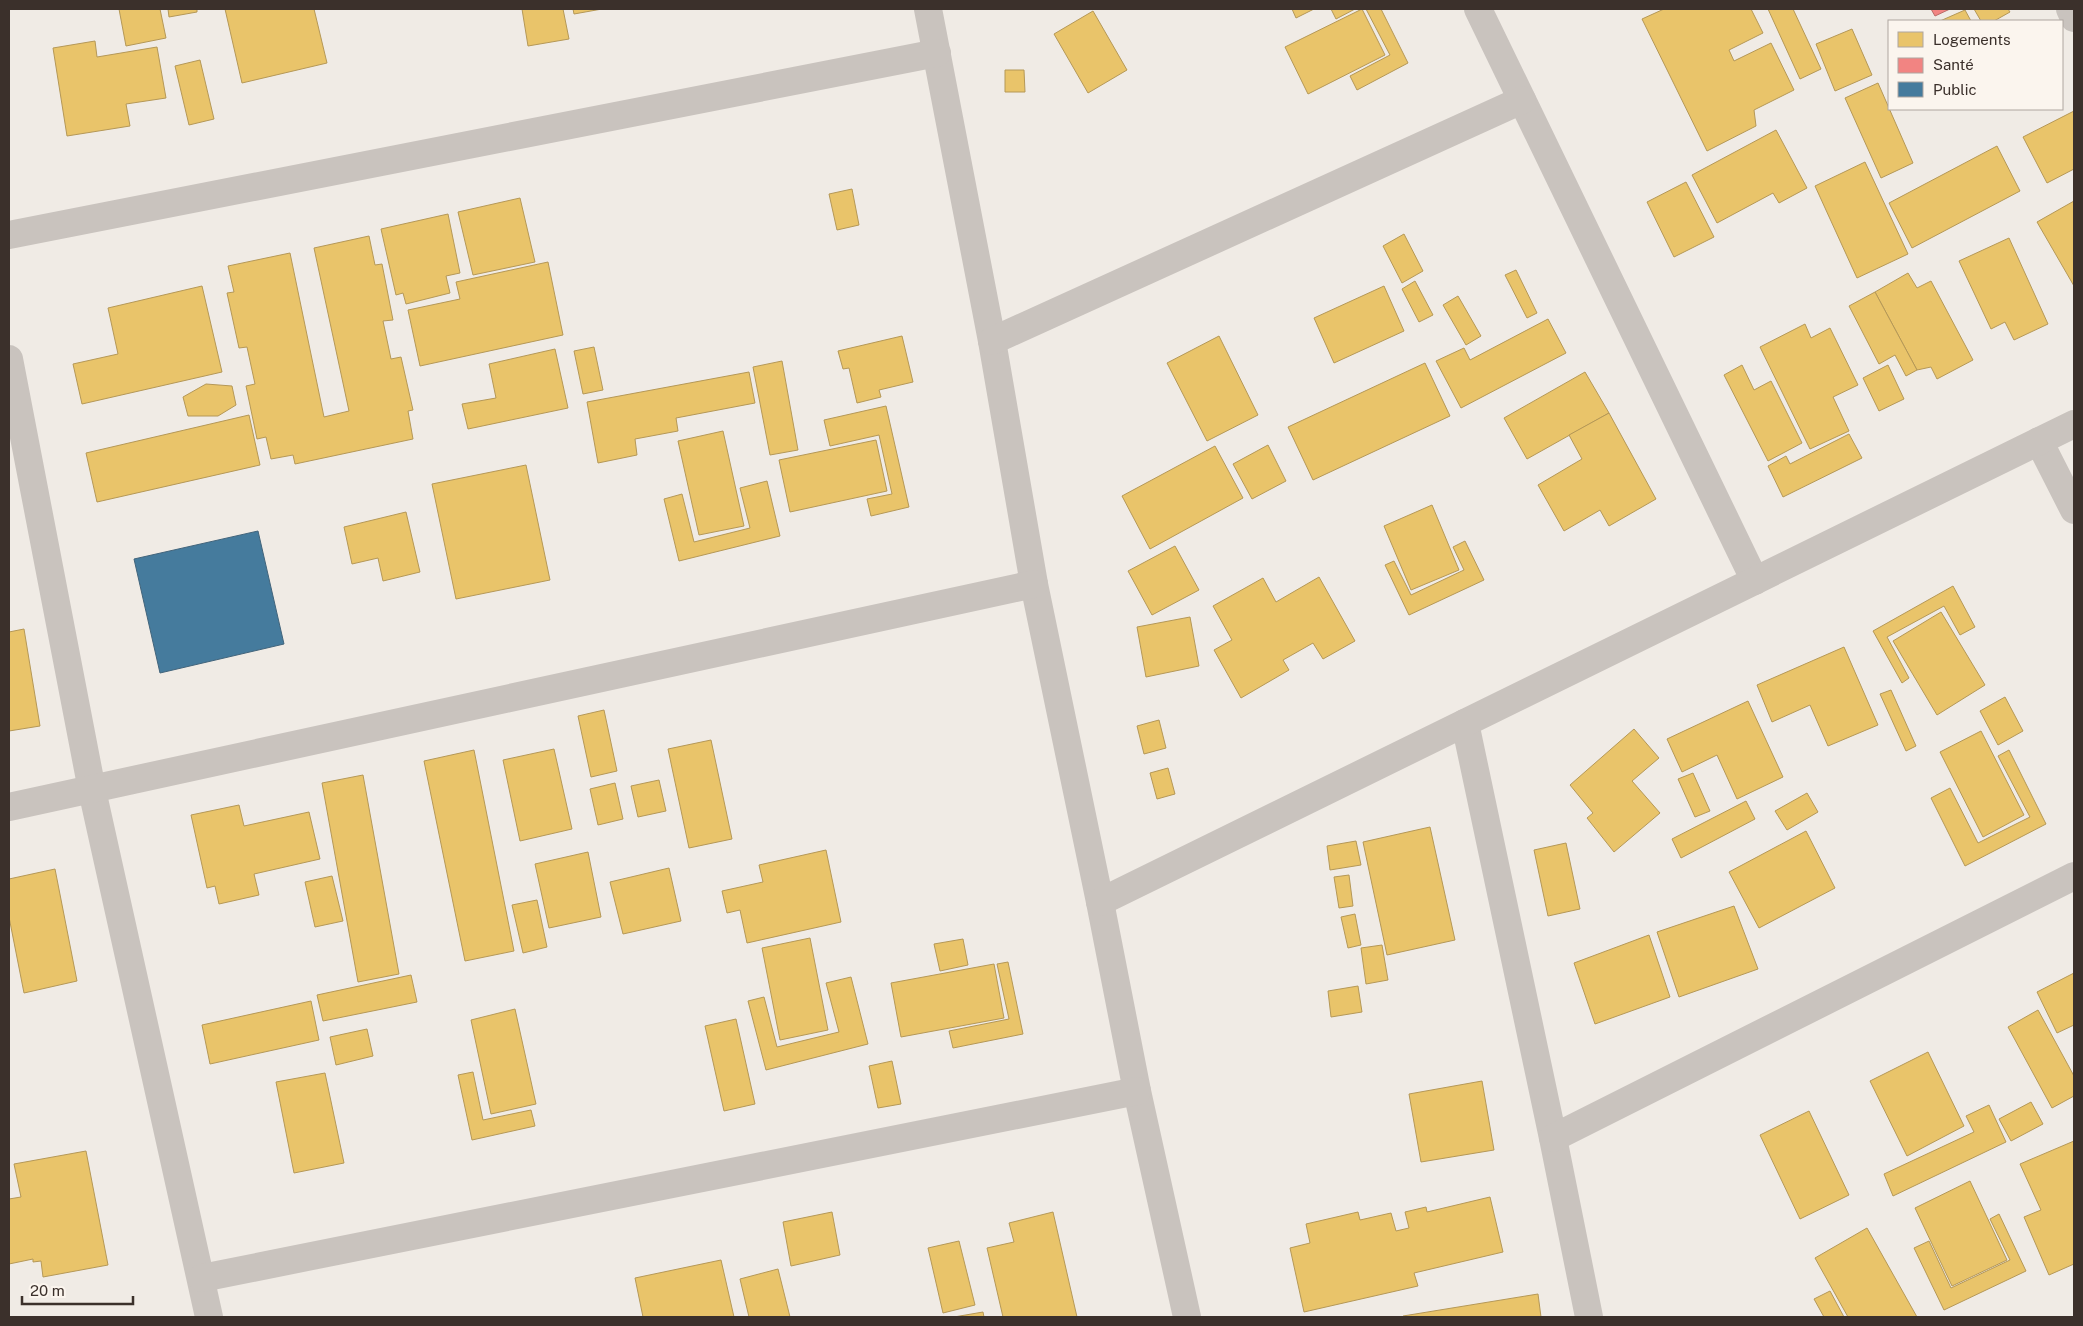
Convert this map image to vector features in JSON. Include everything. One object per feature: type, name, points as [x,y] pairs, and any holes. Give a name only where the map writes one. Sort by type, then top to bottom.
[{"type":"street","points":[[928,9],[992,340],[1034,584],[1100,902],[1136,1091],[1187,1317]]},
{"type":"street","points":[[1478,9],[1755,581]]},
{"type":"street","points":[[2070,9],[2074,18]]},
{"type":"street","points":[[9,235],[937,53]]},
{"type":"street","points":[[992,340],[1522,100]]},
{"type":"street","points":[[9,359],[92,790],[202,1278],[209,1317]]},
{"type":"street","points":[[1100,902],[2074,424]]},
{"type":"street","points":[[2039,441],[2074,510]]},
{"type":"street","points":[[9,807],[1034,584]]},
{"type":"street","points":[[1465,724],[1589,1317]]},
{"type":"street","points":[[1553,1138],[2074,876]]},
{"type":"street","points":[[202,1278],[1136,1091]]},
{"type":"building: Logements","points":[[119,9],[160,9],[166,38],[126,46]]},
{"type":"building: Logements","points":[[168,9],[197,9],[197,12],[169,17]]},
{"type":"building: Logements","points":[[225,9],[314,9],[327,63],[242,83]]},
{"type":"building: Logements","points":[[522,9],[563,9],[569,39],[528,46]]},
{"type":"building: Logements","points":[[573,9],[602,9],[574,14]]},
{"type":"building: Logements","points":[[1292,9],[1314,9],[1296,18]]},
{"type":"building: Logements","points":[[1331,9],[1355,9],[1336,19]]},
{"type":"building: Logements","points":[[1362,9],[1385,55],[1308,94],[1285,47]]},
{"type":"building: Logements","points":[[1366,9],[1381,9],[1408,63],[1357,90],[1350,76],[1390,55]]},
{"type":"building: Logements","points":[[1664,9],[1751,9],[1763,33],[1729,50],[1734,61],[1771,43],[1794,90],[1754,110],[1756,126],[1707,151],[1642,19]]},
{"type":"building: Logements","points":[[1768,9],[1793,9],[1821,69],[1800,79]]},
{"type":"building: Logements","points":[[1974,9],[2008,9],[2010,12],[1996,20],[1980,20]]},
{"type":"building: Logements","points":[[1965,10],[1970,20],[1942,20]]},
{"type":"building: Logements","points":[[1093,11],[1127,70],[1088,93],[1054,34]]},
{"type":"building: Logements","points":[[1852,29],[1872,75],[1835,91],[1816,44]]},
{"type":"building: Logements","points":[[95,41],[97,57],[157,47],[166,98],[126,104],[130,126],[67,136],[53,48]]},
{"type":"building: Logements","points":[[200,60],[214,119],[189,125],[175,66]]},
{"type":"building: Logements","points":[[1005,70],[1024,70],[1025,92],[1005,92]]},
{"type":"building: Logements","points":[[1878,83],[1888,110],[1890,110],[1913,163],[1881,178],[1845,98]]},
{"type":"building: Logements","points":[[2074,111],[2074,169],[2047,183],[2023,137]]},
{"type":"building: Logements","points":[[1776,130],[1807,188],[1779,203],[1773,193],[1717,223],[1692,175]]},
{"type":"building: Logements","points":[[1997,146],[2020,191],[1912,248],[1889,203]]},
{"type":"building: Logements","points":[[1865,162],[1908,254],[1857,278],[1815,186]]},
{"type":"building: Logements","points":[[1686,182],[1714,237],[1674,257],[1647,202]]},
{"type":"building: Logements","points":[[852,189],[859,225],[837,230],[829,194]]},
{"type":"building: Logements","points":[[520,198],[535,262],[473,275],[458,212]]},
{"type":"building: Logements","points":[[2074,201],[2074,286],[2037,222]]},
{"type":"building: Logements","points":[[448,214],[460,273],[446,276],[450,293],[406,304],[403,293],[396,295],[381,229]]},
{"type":"building: Logements","points":[[1404,234],[1423,271],[1402,283],[1383,246]]},
{"type":"building: Logements","points":[[369,236],[375,265],[382,264],[393,320],[383,321],[391,359],[401,357],[413,410],[408,411],[413,439],[295,464],[293,455],[271,459],[266,437],[257,439],[246,386],[255,384],[247,347],[239,348],[227,293],[234,292],[228,266],[290,253],[324,417],[349,411],[314,248]]},
{"type":"building: Logements","points":[[2009,238],[2048,324],[2014,340],[2005,322],[1991,329],[1959,261]]},
{"type":"building: Logements","points":[[548,262],[563,335],[420,366],[408,310],[460,299],[456,282]]},
{"type":"building: Logements","points":[[1516,270],[1537,313],[1527,318],[1505,275]]},
{"type":"building: Logements","points":[[1908,273],[1917,288],[1931,281],[1973,360],[1937,379],[1931,367],[1917,370],[1875,292]]},
{"type":"building: Logements","points":[[1415,281],[1433,315],[1419,322],[1402,289]]},
{"type":"building: Logements","points":[[202,286],[222,372],[82,404],[73,364],[118,354],[108,308]]},
{"type":"building: Logements","points":[[1384,286],[1404,331],[1334,363],[1314,318]]},
{"type":"building: Logements","points":[[1875,292],[1917,370],[1906,376],[1895,355],[1879,364],[1849,306]]},
{"type":"building: Logements","points":[[1458,296],[1481,336],[1466,345],[1443,305]]},
{"type":"building: Logements","points":[[1548,319],[1566,353],[1461,408],[1436,361],[1464,348],[1470,360]]},
{"type":"building: Logements","points":[[1805,324],[1811,338],[1830,328],[1858,385],[1833,397],[1849,431],[1810,449],[1760,347]]},
{"type":"building: Logements","points":[[902,336],[913,382],[879,390],[881,397],[857,403],[849,368],[843,369],[838,351]]},
{"type":"building: Logements","points":[[1219,336],[1258,415],[1207,441],[1167,363]]},
{"type":"building: Logements","points":[[594,347],[603,390],[583,394],[574,351]]},
{"type":"building: Logements","points":[[555,349],[568,408],[468,429],[462,404],[496,398],[489,364]]},
{"type":"building: Logements","points":[[782,361],[798,450],[770,455],[753,367]]},
{"type":"building: Logements","points":[[1425,363],[1450,416],[1313,480],[1288,427]]},
{"type":"building: Logements","points":[[1742,365],[1754,390],[1771,381],[1802,443],[1768,461],[1724,375]]},
{"type":"building: Logements","points":[[1888,365],[1904,399],[1879,411],[1863,378]]},
{"type":"building: Logements","points":[[749,372],[755,403],[676,418],[678,431],[635,439],[637,455],[598,463],[587,402]]},
{"type":"building: Logements","points":[[1585,372],[1609,413],[1527,459],[1504,418]]},
{"type":"building: Logements","points":[[206,384],[232,386],[236,405],[218,416],[188,416],[183,397]]},
{"type":"building: Logements","points":[[886,406],[909,507],[871,516],[867,499],[892,494],[879,435],[830,446],[824,420]]},
{"type":"building: Logements","points":[[1609,413],[1656,499],[1609,526],[1600,510],[1564,531],[1538,485],[1582,459],[1569,435]]},
{"type":"building: Logements","points":[[249,415],[260,465],[97,502],[86,453]]},
{"type":"building: Logements","points":[[723,431],[744,526],[699,535],[678,441]]},
{"type":"building: Logements","points":[[1849,434],[1862,458],[1783,497],[1768,466],[1786,456],[1790,464]]},
{"type":"building: Logements","points":[[876,440],[887,491],[790,512],[779,460]]},
{"type":"building: Logements","points":[[1268,445],[1286,481],[1252,499],[1233,464]]},
{"type":"building: Logements","points":[[1215,446],[1243,498],[1150,549],[1122,496]]},
{"type":"building: Logements","points":[[526,465],[550,580],[456,599],[432,484]]},
{"type":"building: Logements","points":[[767,481],[780,536],[679,561],[664,499],[682,494],[694,542],[750,528],[740,488]]},
{"type":"building: Logements","points":[[1432,505],[1459,570],[1411,590],[1384,526]]},
{"type":"building: Logements","points":[[406,512],[420,572],[383,581],[378,558],[352,564],[344,527]]},
{"type":"building: Logements","points":[[1465,541],[1484,580],[1409,615],[1385,565],[1394,561],[1411,595],[1464,570],[1453,547]]},
{"type":"building: Logements","points":[[1175,546],[1199,590],[1152,615],[1128,571]]},
{"type":"building: Logements","points":[[1319,577],[1355,641],[1323,659],[1313,643],[1283,660],[1289,670],[1241,698],[1214,650],[1232,640],[1213,606],[1263,578],[1276,602]]},
{"type":"building: Logements","points":[[1953,586],[1975,627],[1960,635],[1944,606],[1887,637],[1909,678],[1902,683],[1873,631]]},
{"type":"building: Logements","points":[[1941,612],[1985,685],[1937,715],[1893,641]]},
{"type":"building: Logements","points":[[1190,617],[1199,666],[1146,677],[1137,627]]},
{"type":"building: Logements","points":[[24,629],[40,726],[9,731],[9,632]]},
{"type":"building: Logements","points":[[1844,647],[1878,725],[1828,746],[1810,705],[1772,722],[1757,685]]},
{"type":"building: Logements","points":[[1891,690],[1916,746],[1906,751],[1880,694]]},
{"type":"building: Logements","points":[[2005,697],[2023,731],[1998,745],[1980,711]]},
{"type":"building: Logements","points":[[1748,701],[1783,777],[1737,799],[1717,755],[1682,772],[1667,739]]},
{"type":"building: Logements","points":[[604,710],[617,771],[591,777],[578,716]]},
{"type":"building: Logements","points":[[1159,720],[1166,748],[1144,754],[1137,726]]},
{"type":"building: Logements","points":[[1634,729],[1659,758],[1632,781],[1660,813],[1614,852],[1587,818],[1593,813],[1570,785]]},
{"type":"building: Logements","points":[[1981,731],[2024,815],[1983,837],[1940,752]]},
{"type":"building: Logements","points":[[711,740],[732,839],[689,848],[668,749]]},
{"type":"building: Logements","points":[[554,749],[572,829],[520,841],[503,760]]},
{"type":"building: Logements","points":[[474,750],[514,951],[465,961],[424,761]]},
{"type":"building: Logements","points":[[2009,750],[2046,824],[1965,866],[1931,798],[1950,788],[1978,843],[2030,817],[1998,756]]},
{"type":"building: Logements","points":[[1168,768],[1175,794],[1157,799],[1150,773]]},
{"type":"building: Logements","points":[[1693,773],[1710,811],[1695,817],[1678,779]]},
{"type":"building: Logements","points":[[363,775],[399,974],[358,982],[322,783]]},
{"type":"building: Logements","points":[[659,780],[666,811],[638,817],[631,786]]},
{"type":"building: Logements","points":[[615,783],[623,819],[598,825],[590,789]]},
{"type":"building: Logements","points":[[1807,793],[1818,812],[1787,830],[1775,811]]},
{"type":"building: Logements","points":[[1746,801],[1755,819],[1681,858],[1672,839]]},
{"type":"building: Logements","points":[[239,805],[244,826],[309,812],[320,859],[254,874],[259,895],[219,904],[215,886],[207,888],[191,815]]},
{"type":"building: Logements","points":[[1430,827],[1455,940],[1387,955],[1363,842]]},
{"type":"building: Logements","points":[[1806,831],[1835,888],[1759,928],[1729,872]]},
{"type":"building: Logements","points":[[1356,841],[1361,865],[1330,870],[1327,846]]},
{"type":"building: Logements","points":[[1566,843],[1580,909],[1548,916],[1534,850]]},
{"type":"building: Logements","points":[[826,850],[841,922],[747,943],[740,910],[727,913],[722,891],[763,882],[759,865]]},
{"type":"building: Logements","points":[[588,852],[601,917],[549,928],[535,864]]},
{"type":"building: Logements","points":[[669,868],[681,921],[623,934],[610,882]]},
{"type":"building: Logements","points":[[55,869],[77,981],[24,993],[9,917],[9,879]]},
{"type":"building: Logements","points":[[1349,875],[1353,906],[1339,908],[1334,877]]},
{"type":"building: Logements","points":[[332,876],[343,921],[315,927],[305,882]]},
{"type":"building: Logements","points":[[537,900],[547,947],[523,953],[512,905]]},
{"type":"building: Logements","points":[[1734,906],[1758,969],[1679,997],[1657,932]]},
{"type":"building: Logements","points":[[1355,914],[1361,945],[1348,948],[1341,917]]},
{"type":"building: Logements","points":[[1649,935],[1670,997],[1595,1024],[1574,963]]},
{"type":"building: Logements","points":[[810,938],[828,1030],[780,1040],[762,948]]},
{"type":"building: Logements","points":[[963,939],[968,965],[940,971],[934,944]]},
{"type":"building: Logements","points":[[1382,945],[1388,980],[1366,984],[1361,948]]},
{"type":"building: Logements","points":[[1008,962],[1023,1034],[953,1048],[949,1031],[1009,1019],[997,964]]},
{"type":"building: Logements","points":[[994,964],[1004,1018],[901,1037],[891,983]]},
{"type":"building: Logements","points":[[2074,973],[2074,1025],[2057,1033],[2037,992]]},
{"type":"building: Logements","points":[[411,975],[417,1002],[323,1021],[317,995]]},
{"type":"building: Logements","points":[[851,977],[868,1044],[766,1070],[748,1001],[764,997],[777,1047],[839,1032],[826,983]]},
{"type":"building: Logements","points":[[1358,986],[1362,1012],[1331,1017],[1328,991]]},
{"type":"building: Logements","points":[[311,1001],[319,1040],[210,1064],[202,1025]]},
{"type":"building: Logements","points":[[515,1009],[536,1104],[491,1114],[471,1020]]},
{"type":"building: Logements","points":[[2038,1010],[2074,1076],[2074,1096],[2052,1108],[2008,1027]]},
{"type":"building: Logements","points":[[736,1019],[755,1104],[724,1111],[705,1026]]},
{"type":"building: Logements","points":[[367,1029],[373,1056],[336,1065],[330,1037]]},
{"type":"building: Logements","points":[[1928,1052],[1964,1126],[1907,1156],[1870,1081]]},
{"type":"building: Logements","points":[[892,1061],[901,1104],[878,1108],[869,1066]]},
{"type":"building: Logements","points":[[473,1072],[483,1120],[531,1110],[535,1126],[472,1140],[458,1075]]},
{"type":"building: Logements","points":[[325,1073],[344,1163],[294,1173],[276,1082]]},
{"type":"building: Logements","points":[[1482,1081],[1494,1150],[1421,1162],[1409,1094]]},
{"type":"building: Logements","points":[[2031,1102],[2043,1124],[2011,1141],[1999,1119]]},
{"type":"building: Logements","points":[[1989,1105],[2006,1142],[1893,1196],[1884,1174],[1974,1132],[1966,1116]]},
{"type":"building: Logements","points":[[1809,1111],[1849,1195],[1800,1219],[1760,1135]]},
{"type":"building: Logements","points":[[2074,1141],[2074,1264],[2049,1275],[2024,1217],[2041,1210],[2020,1164]]},
{"type":"building: Logements","points":[[86,1151],[108,1265],[43,1277],[41,1261],[33,1262],[33,1259],[9,1264],[9,1199],[21,1197],[14,1164]]},
{"type":"building: Logements","points":[[1970,1181],[2007,1260],[1952,1286],[1915,1208]]},
{"type":"building: Logements","points":[[1490,1197],[1503,1252],[1414,1273],[1418,1286],[1304,1312],[1290,1248],[1310,1243],[1306,1224],[1358,1212],[1360,1220],[1391,1213],[1396,1231],[1409,1228],[1405,1212],[1426,1207],[1427,1212]]},
{"type":"building: Logements","points":[[832,1212],[840,1255],[791,1266],[783,1222]]},
{"type":"building: Logements","points":[[1053,1212],[1077,1317],[1003,1317],[987,1248],[1014,1242],[1009,1223]]},
{"type":"building: Logements","points":[[1999,1214],[2026,1271],[1944,1310],[1914,1248],[1929,1241],[1951,1288],[2010,1260],[1990,1219]]},
{"type":"building: Logements","points":[[1867,1228],[1917,1317],[1848,1317],[1815,1258]]},
{"type":"building: Logements","points":[[959,1241],[975,1305],[943,1313],[928,1248]]},
{"type":"building: Logements","points":[[721,1260],[734,1317],[643,1317],[635,1278]]},
{"type":"building: Logements","points":[[778,1269],[790,1317],[749,1317],[740,1279]]},
{"type":"building: Logements","points":[[1830,1291],[1844,1317],[1824,1317],[1814,1299]]},
{"type":"building: Logements","points":[[1538,1294],[1541,1317],[1403,1317],[1403,1316]]},
{"type":"building: Logements","points":[[983,1312],[984,1317],[954,1317]]},
{"type":"building: Santé","points":[[1931,9],[1950,9],[1935,16]]},
{"type":"building: Public","points":[[258,531],[284,644],[160,673],[134,559]]}]
